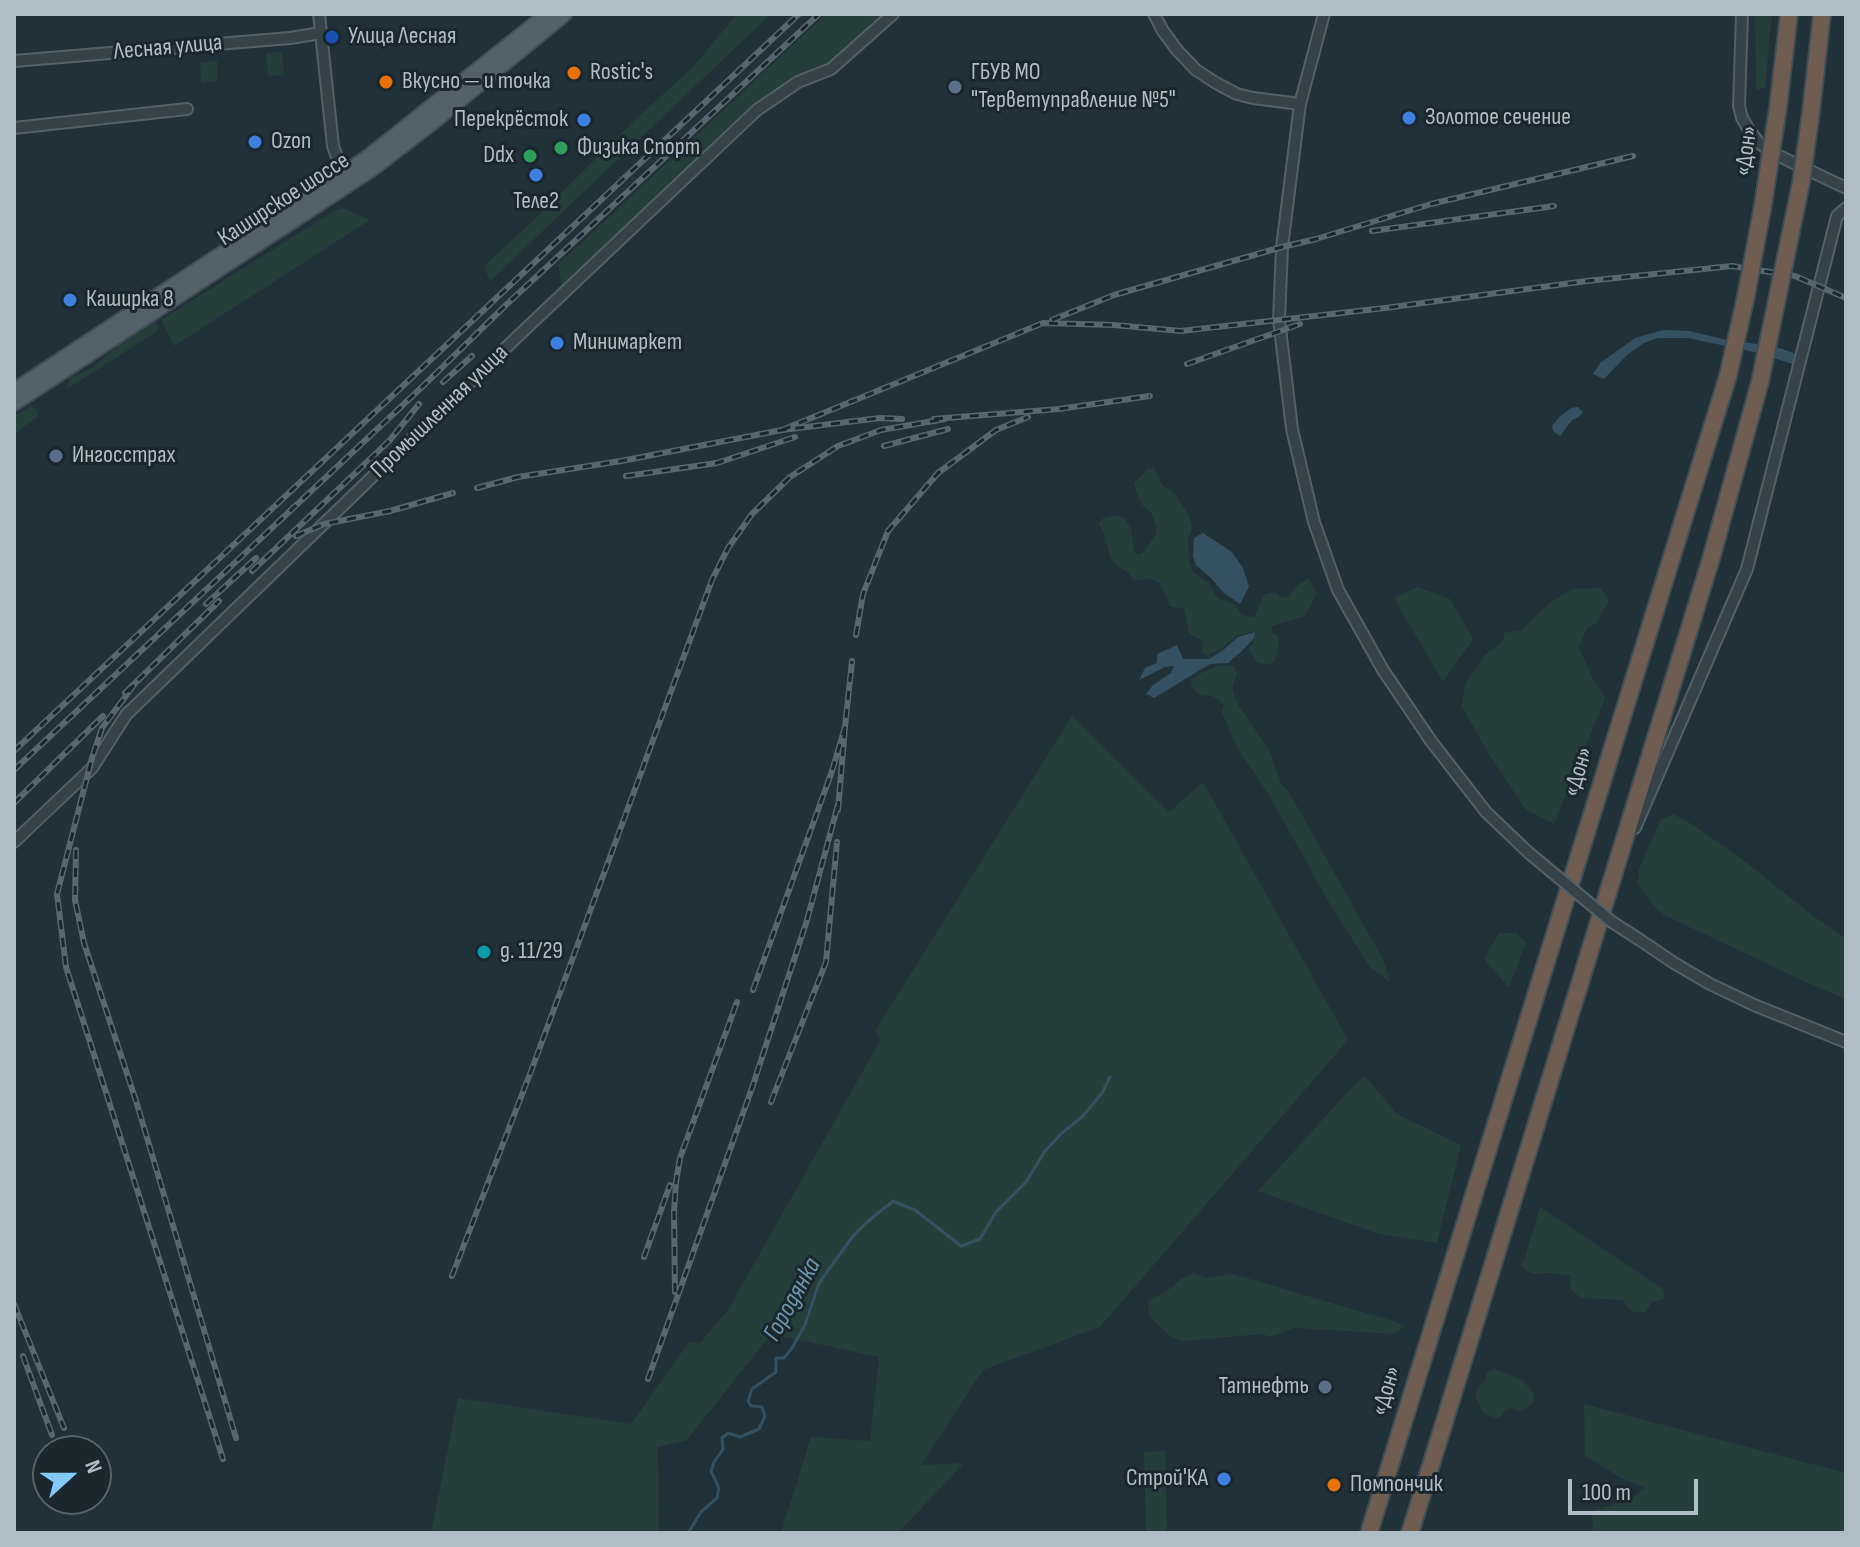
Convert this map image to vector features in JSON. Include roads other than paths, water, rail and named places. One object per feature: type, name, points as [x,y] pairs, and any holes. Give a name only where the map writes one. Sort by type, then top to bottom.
[{"type":"highway","name":"«Дон»","points":[[1369,1533],[1728,376],[1761,220],[1789,14]]},
{"type":"highway","points":[[1410,1533],[1711,559],[1760,382],[1801,183],[1822,14]]},
{"type":"main road","name":"Каширское шоссе","points":[[14,403],[351,175],[548,14]]},
{"type":"main road","name":"Каширское шоссе","points":[[14,391],[430,124],[564,14]]},
{"type":"street","points":[[320,14],[333,146],[351,175]]},
{"type":"street","name":"Промышленная улица","points":[[14,842],[92,768],[126,715],[757,110],[798,82],[831,69],[893,14]]},
{"type":"street","points":[[1154,14],[1177,50],[1196,70],[1216,83],[1253,98],[1300,104]]},
{"type":"street","points":[[1324,14],[1300,104],[1282,247],[1279,320],[1292,429],[1314,522],[1349,611],[1383,670],[1431,741],[1486,812],[1529,853],[1612,922],[1674,963],[1754,1005],[1846,1042]]},
{"type":"street","points":[[1742,14],[1739,106],[1749,130],[1759,143],[1775,154],[1846,188]]},
{"type":"street","name":"Лесная улица","points":[[14,61],[321,33]]},
{"type":"street","points":[[14,128],[187,109]]},
{"type":"street","points":[[1609,888],[1747,569],[1837,216],[1846,208]]},
{"type":"water","points":[[1663,330],[1689,331],[1776,347],[1794,353],[1793,364],[1688,338],[1658,338],[1628,354],[1604,379],[1593,374],[1600,363],[1635,338]]},
{"type":"water","points":[[1578,407],[1583,412],[1579,417],[1572,420],[1560,436],[1554,432],[1552,426],[1560,416]]},
{"type":"water","points":[[1203,533],[1232,552],[1243,568],[1249,587],[1240,604],[1196,565],[1193,557],[1194,538]]},
{"type":"water","points":[[1255,632],[1254,638],[1228,663],[1210,664],[1154,698],[1146,694],[1171,673],[1174,666],[1165,667],[1139,680],[1145,668],[1157,663],[1157,654],[1177,645],[1183,659],[1209,659],[1238,637]]},
{"type":"waterway","name":"Городянка","points":[[688,1533],[701,1512],[717,1498],[719,1488],[711,1471],[723,1449],[722,1438],[728,1433],[740,1437],[759,1429],[765,1416],[762,1407],[751,1406],[748,1401],[752,1389],[776,1372],[776,1358],[784,1358],[792,1348],[805,1325],[819,1283],[853,1236],[893,1201],[915,1210],[961,1246],[980,1239],[996,1212],[1026,1182],[1045,1151],[1083,1116],[1102,1093],[1110,1077]]},
{"type":"railway","points":[[14,751],[799,14]]},
{"type":"railway","points":[[14,770],[819,14]]},
{"type":"railway","points":[[1052,320],[1114,295],[1431,204],[1633,156]]},
{"type":"railway","points":[[1372,231],[1554,206]]},
{"type":"railway","points":[[782,430],[1043,323],[1181,331],[1732,266],[1795,276],[1846,298]]},
{"type":"railway","points":[[1187,364],[1300,324]]},
{"type":"railway","points":[[443,382],[472,356]]},
{"type":"railway","points":[[934,419],[1059,409],[1150,396]]},
{"type":"railway","points":[[252,571],[390,440],[419,404]]},
{"type":"railway","points":[[856,635],[863,594],[888,531],[938,473],[996,430],[1028,417]]},
{"type":"railway","points":[[477,488],[518,477],[782,430],[880,418],[902,419]]},
{"type":"railway","points":[[452,1276],[712,580],[728,548],[752,514],[790,477],[838,446],[881,430],[945,419]]},
{"type":"railway","points":[[884,446],[948,429]]},
{"type":"railway","points":[[626,476],[717,463],[795,437]]},
{"type":"railway","points":[[296,536],[324,524],[390,511],[453,493]]},
{"type":"railway","points":[[206,604],[256,558]]},
{"type":"railway","points":[[125,693],[219,601]]},
{"type":"railway","points":[[753,990],[832,771],[845,727],[852,661]]},
{"type":"railway","points":[[134,685],[102,728],[57,894],[66,967],[223,1459]]},
{"type":"railway","points":[[14,803],[103,716]]},
{"type":"railway","points":[[838,810],[845,727]]},
{"type":"railway","points":[[648,1379],[752,1088],[807,920],[839,801]]},
{"type":"railway","points":[[771,1102],[826,962],[837,842]]},
{"type":"railway","points":[[76,850],[75,900],[84,943],[137,1104],[236,1438]]},
{"type":"railway","points":[[675,1292],[674,1212],[680,1158],[737,1002]]},
{"type":"railway","points":[[644,1257],[670,1185]]},
{"type":"railway","points":[[14,1304],[64,1428]]},
{"type":"railway","points":[[23,1356],[52,1435]]},
{"type":"place","name":"Улица Лесная","points":[[332,37]]},
{"type":"place","name":"Rostic's","points":[[574,73]]},
{"type":"place","name":"Вкусно — и точка","points":[[386,82]]},
{"type":"place","name":"ГБУВ МО \"Терветуправление №5\"","points":[[955,87]]},
{"type":"place","name":"Золотое сечение","points":[[1409,118]]},
{"type":"place","name":"Перекрёсток","points":[[584,120]]},
{"type":"place","name":"Ozon","points":[[255,142]]},
{"type":"place","name":"Физика Спорт","points":[[561,148]]},
{"type":"place","name":"Ddx","points":[[530,156]]},
{"type":"place","name":"Теле2","points":[[536,175]]},
{"type":"place","name":"Каширка 8","points":[[70,300]]},
{"type":"place","name":"Минимаркет","points":[[557,343]]},
{"type":"place","name":"Ингосстрах","points":[[56,456]]},
{"type":"place","name":"д. 11/29","points":[[484,952]]},
{"type":"place","name":"Татнефть","points":[[1325,1387]]},
{"type":"place","name":"Строй'КА","points":[[1224,1479]]},
{"type":"place","name":"Помпончик","points":[[1334,1485]]}]
